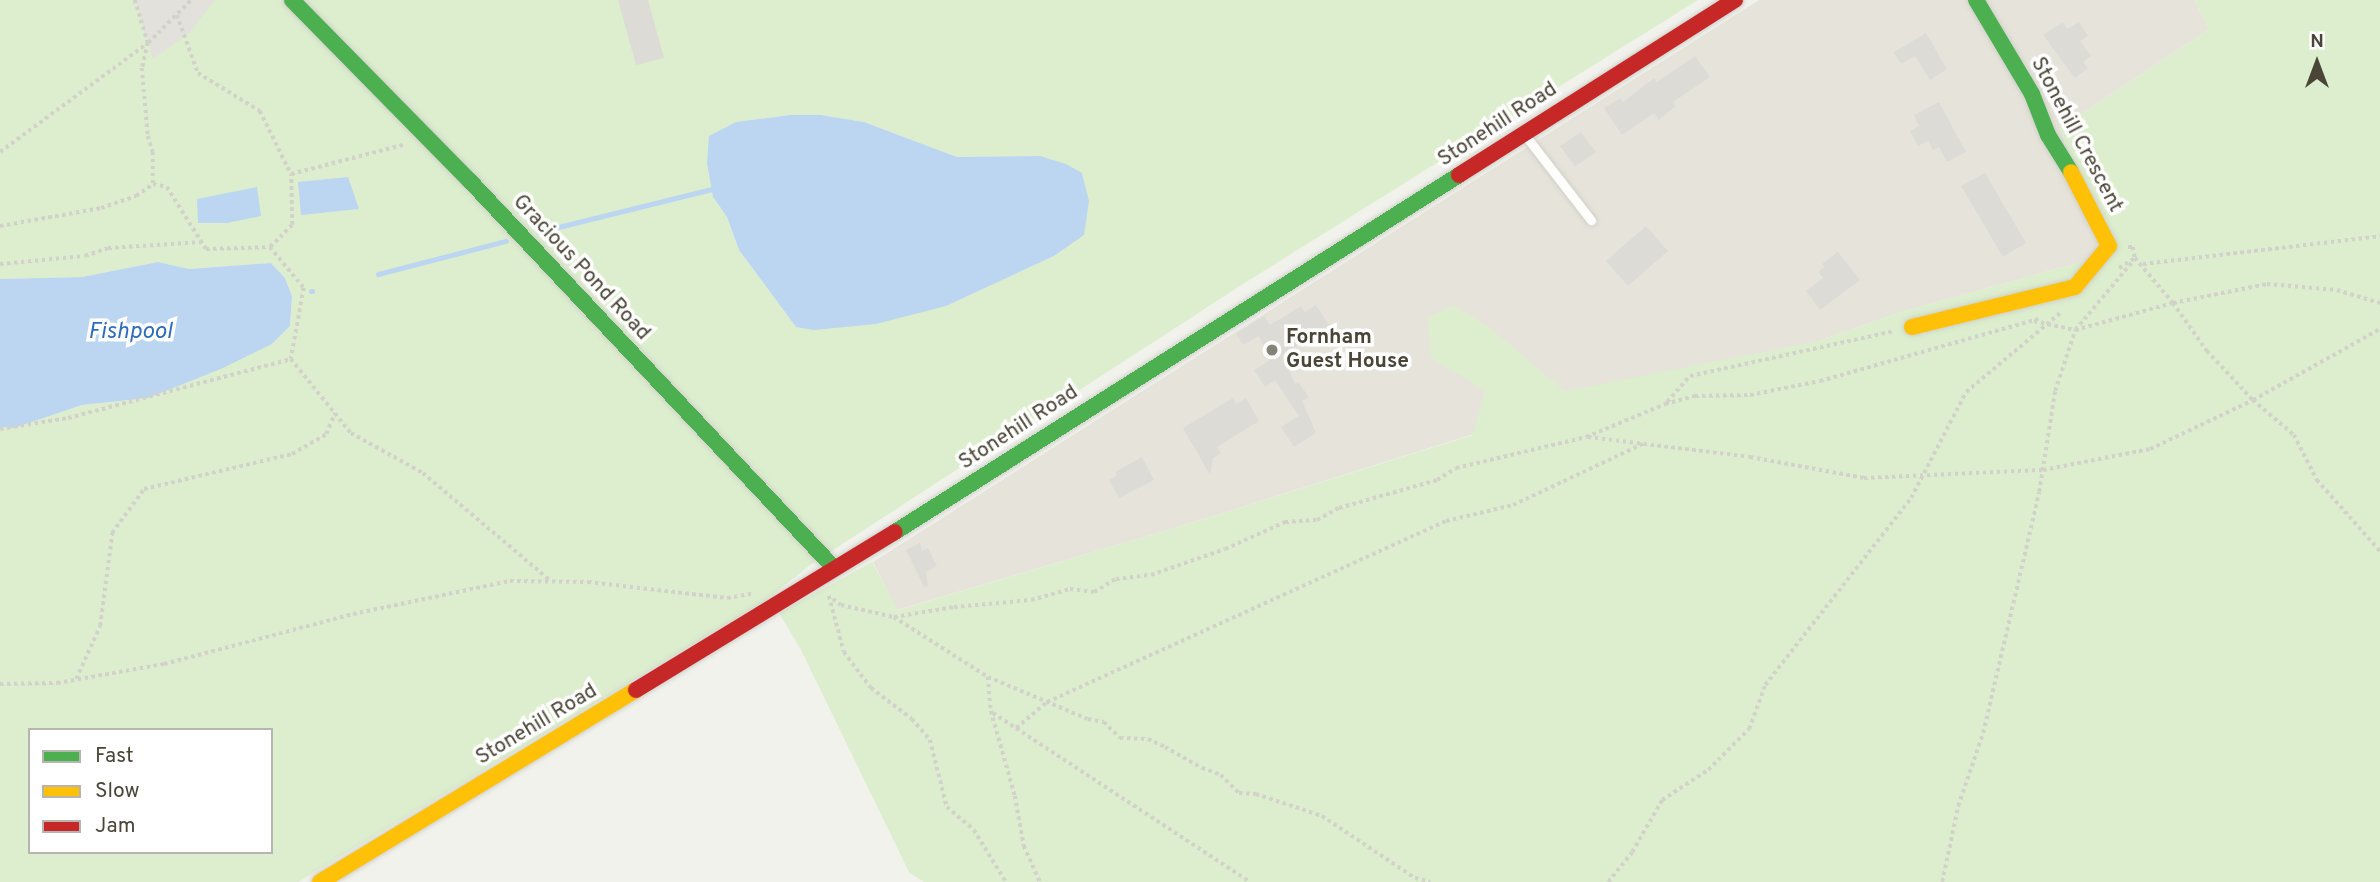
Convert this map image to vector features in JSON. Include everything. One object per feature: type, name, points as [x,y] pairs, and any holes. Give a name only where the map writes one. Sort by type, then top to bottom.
[{"type":"street","name":"Gracious Pond Road","points":[[292,0],[429,138],[834,568]]},
{"type":"street","name":"Stonehill Road","points":[[320,882],[812,582],[1735,0]]},
{"type":"street","name":"Stonehill Crescent","points":[[1912,327],[2075,287],[2109,246],[2084,194],[2048,135],[2032,94],[1976,0]]},
{"type":"lane","points":[[1524,133],[1591,220]]},
{"type":"path","points":[[135,0],[148,43],[142,68],[148,136],[153,152],[153,184]]},
{"type":"path","points":[[0,152],[148,43],[191,0]]},
{"type":"path","points":[[0,226],[101,208],[136,197],[153,184],[167,187],[206,249],[270,247],[292,225],[291,174],[260,111],[198,73],[177,14]]},
{"type":"path","points":[[291,174],[429,138]]},
{"type":"path","points":[[2143,264],[2380,236]]},
{"type":"path","points":[[0,264],[85,256],[108,248],[202,242]]},
{"type":"path","points":[[2109,246],[2133,247],[2135,258],[2143,264],[2207,351],[2253,400],[2294,435],[2317,480],[2380,551]]},
{"type":"path","points":[[270,247],[304,288],[290,359]]},
{"type":"path","points":[[2115,272],[2135,258]]},
{"type":"path","points":[[1942,882],[1958,806],[1983,733],[2043,470],[2055,391],[2075,330],[2135,258]]},
{"type":"path","points":[[2034,321],[2075,330],[2173,303],[2267,284],[2337,290],[2380,303]]},
{"type":"path","points":[[1608,882],[1632,852],[1662,800],[1708,771],[1749,729],[1765,685],[1911,498],[1966,392],[2066,308]]},
{"type":"path","points":[[1665,404],[1690,376],[1912,327]]},
{"type":"path","points":[[1586,436],[1647,442],[1864,478],[2043,470],[2150,449],[2253,400],[2380,329]]},
{"type":"path","points":[[290,359],[351,433],[423,473],[552,582]]},
{"type":"path","points":[[0,429],[68,418],[290,359]]},
{"type":"path","points":[[894,617],[954,607],[1031,600],[1070,589],[1094,592],[1116,579],[1151,575],[1225,549],[1264,534],[1285,522],[1317,520],[1339,508],[1437,480],[1456,468],[1586,436],[1665,404],[1695,396],[1731,395]]},
{"type":"path","points":[[76,679],[100,626],[112,533],[144,489],[292,454],[326,434],[335,413]]},
{"type":"path","points":[[1016,728],[1047,702],[1446,521],[1513,505],[1647,442]]},
{"type":"path","points":[[0,684],[76,679],[164,664],[430,597],[510,581],[651,587],[727,598],[763,591]]},
{"type":"path","points":[[812,582],[841,604],[894,617],[988,677],[1088,719],[1104,722],[1120,738],[1148,739],[1166,747],[1202,768],[1221,775],[1239,793],[1256,794],[1322,816],[1415,878],[1431,882]]},
{"type":"path","points":[[832,598],[844,652],[871,688],[912,719],[930,740],[947,807],[974,830],[1006,882]]},
{"type":"path","points":[[988,677],[991,711],[1015,796],[1024,846],[1040,882]]},
{"type":"path","points":[[991,711],[1250,882]]},
{"type":"shaded area","points":[[135,0],[215,0],[189,33],[153,59]]},
{"type":"shaded area","points":[[1759,0],[2194,0],[2210,29],[2060,128],[2107,255],[1898,313],[1819,341],[1474,434],[1178,527],[897,610],[873,562]]},
{"type":"green space","points":[[0,0],[1698,0],[1243,284],[810,565],[765,601],[298,882],[0,882],[0,427],[14,428],[82,405],[148,398],[272,344],[290,326],[292,296],[285,278],[271,263],[189,269],[158,262],[82,277],[0,279]],"holes":[[[790,115],[821,115],[864,122],[957,157],[1040,156],[1084,235],[1054,256],[946,306],[796,327],[739,250],[727,217],[713,197],[707,164],[736,122]]]},
{"type":"green space","points":[[2194,0],[2380,0],[2380,882],[924,882],[909,872],[801,650],[779,613],[872,562],[898,610],[1178,527],[1473,435],[1485,390],[1431,358],[1428,318],[1453,305],[1491,329],[1565,391],[1819,341],[1898,313],[2107,255],[2060,128],[2210,29]]},
{"type":"water","points":[[790,115],[821,115],[864,122],[957,157],[1040,156],[1066,164],[1082,173],[1089,201],[1084,235],[1054,256],[946,306],[876,324],[814,330],[796,327],[739,250],[727,217],[713,197],[707,164],[709,136],[736,122]]},
{"type":"water","points":[[348,177],[359,209],[301,215],[298,182]]},
{"type":"water","points":[[257,187],[261,216],[227,223],[198,223],[197,199]]},
{"type":"water","name":"Fishpool","points":[[158,262],[189,269],[271,263],[285,278],[292,296],[290,326],[272,344],[223,368],[148,398],[82,405],[14,428],[0,427],[0,279],[82,277]]},
{"type":"building","points":[[618,0],[648,0],[664,58],[636,65]]},
{"type":"building","points":[[2063,22],[2067,29],[2079,22],[2088,36],[2080,41],[2091,56],[2083,62],[2088,68],[2075,78],[2043,35]]},
{"type":"building","points":[[1926,33],[1947,69],[1930,80],[1915,56],[1901,64],[1894,52]]},
{"type":"building","points":[[1695,56],[1710,77],[1673,102],[1676,106],[1659,120],[1654,113],[1622,135],[1604,108],[1620,98],[1623,102],[1654,78],[1657,82]]},
{"type":"building","points":[[1939,102],[1966,152],[1947,162],[1939,147],[1933,150],[1928,141],[1918,146],[1910,131],[1919,126],[1914,115]]},
{"type":"building","points":[[1581,132],[1596,152],[1575,167],[1560,146]]},
{"type":"building","points":[[1985,173],[2026,243],[2003,257],[1961,186]]},
{"type":"building","points":[[1646,226],[1668,251],[1628,286],[1606,261]]},
{"type":"building","points":[[1838,252],[1860,280],[1820,310],[1806,291],[1823,278],[1818,272],[1825,267],[1822,264]]},
{"type":"building","points":[[1316,305],[1329,325],[1282,355],[1295,384],[1298,382],[1309,397],[1302,401],[1316,433],[1294,447],[1281,427],[1299,416],[1275,380],[1265,387],[1254,370],[1269,361],[1259,336],[1243,345],[1236,334],[1264,316],[1270,325],[1301,306],[1305,312]]},
{"type":"building","points":[[1233,398],[1236,404],[1246,398],[1259,421],[1217,447],[1221,453],[1213,458],[1210,475],[1183,428]]},
{"type":"building","points":[[1142,457],[1154,480],[1119,498],[1109,480],[1117,476],[1115,472]]},
{"type":"building","points":[[920,543],[922,551],[928,548],[937,566],[926,572],[928,586],[924,587],[906,550]]},
{"type":"waterway","points":[[538,232],[712,189]]},
{"type":"waterway","points":[[378,274],[506,241]]},
{"type":"traffic: fast","points":[[292,0],[470,181],[834,568]]},
{"type":"traffic: fast","points":[[1976,0],[2032,94],[2048,135],[2071,172]]},
{"type":"traffic: fast","points":[[895,532],[1459,175]]},
{"type":"traffic: slow","points":[[1912,327],[2075,287],[2109,246],[2071,172]]},
{"type":"traffic: slow","points":[[320,882],[636,690]]},
{"type":"traffic: jam","points":[[1459,175],[1735,0]]},
{"type":"traffic: jam","points":[[636,690],[895,532]]},
{"type":"place","name":"Fornham Guest House","points":[[1272,350]]}]
